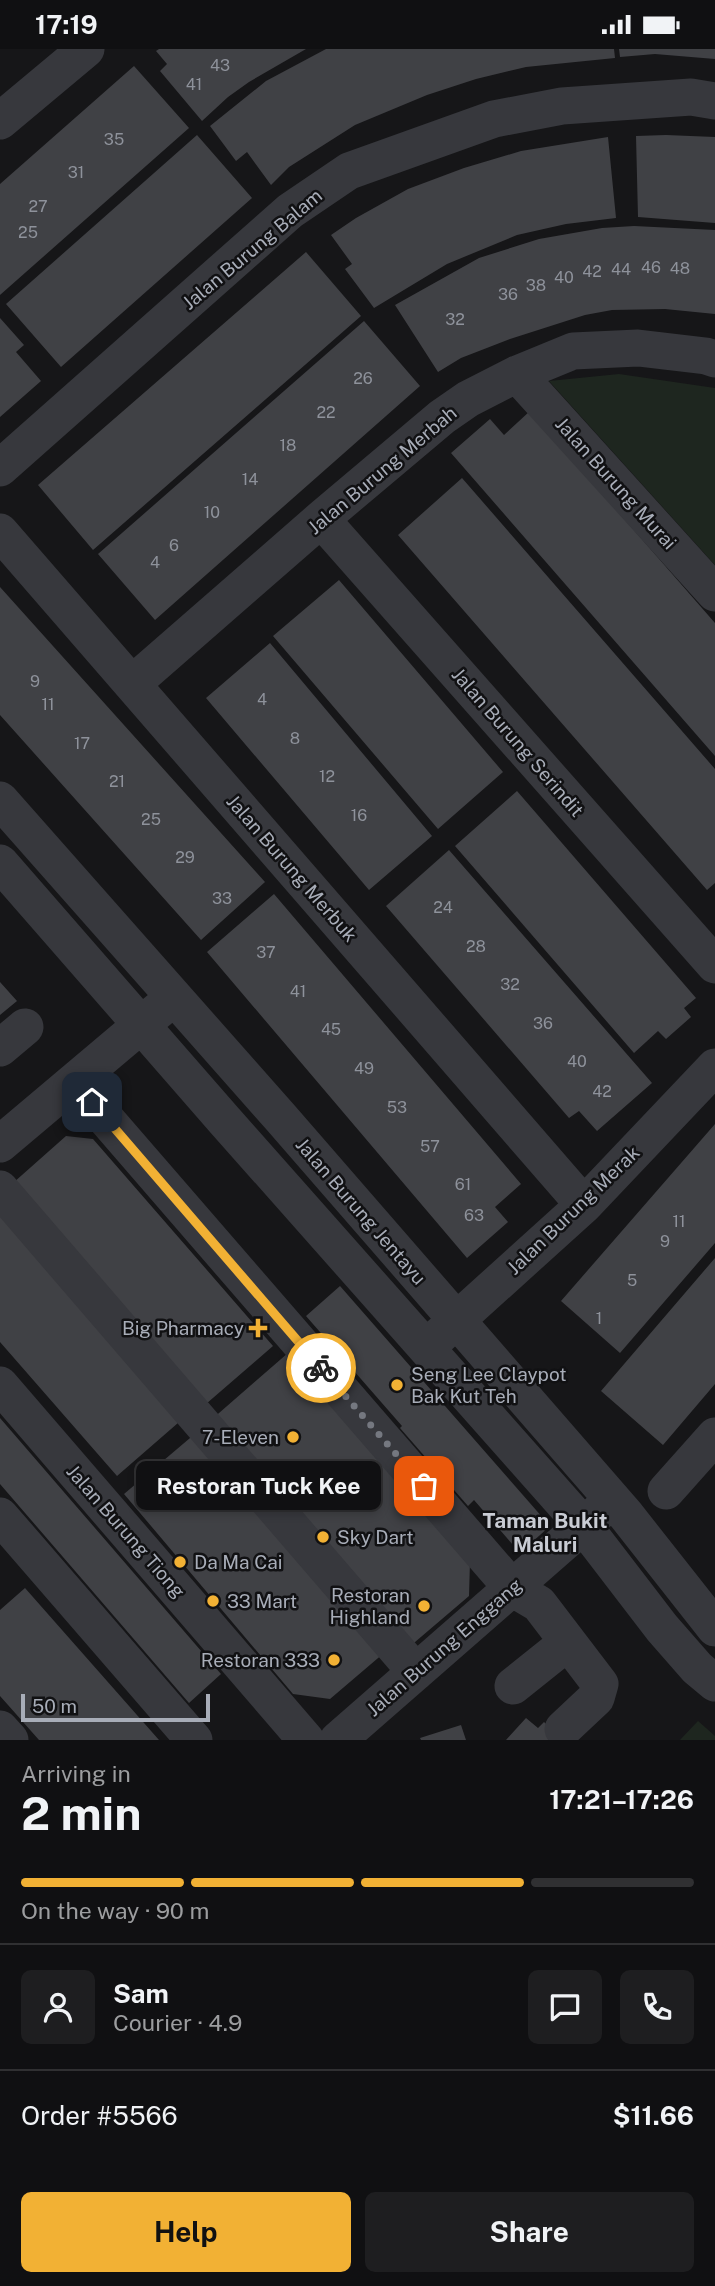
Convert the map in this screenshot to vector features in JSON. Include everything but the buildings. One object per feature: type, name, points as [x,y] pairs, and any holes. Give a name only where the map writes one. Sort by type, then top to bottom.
[{"type":"street","points":[[0,121],[86,49]]},
{"type":"street","name":"Jalan Burung Balam","points":[[0,468],[290,211],[349,171],[494,119],[535,111],[562,106],[691,97],[715,101]]},
{"type":"street","name":"Jalan Burung Merbah","points":[[132,684],[321,519],[442,417],[468,399],[517,374],[573,351],[638,348],[715,359]]},
{"type":"street","name":"Jalan Burung Murai","points":[[517,374],[715,593]]},
{"type":"street","name":"Jalan Burung Serindit","points":[[321,519],[715,965]]},
{"type":"street","name":"Jalan Burung Merbuk","points":[[0,532],[584,1205]]},
{"type":"street","name":"Jalan Burung Jentayu","points":[[0,800],[613,1500],[715,1628]]},
{"type":"street","points":[[0,863],[583,1525],[662,1628],[697,1668],[715,1682]]},
{"type":"street","points":[[0,1144],[174,998]]},
{"type":"street","name":"Jalan Burung Merak","points":[[427,1347],[584,1205],[715,1067]]},
{"type":"street","points":[[74,1081],[512,1588],[539,1604],[600,1683],[596,1698],[563,1729]]},
{"type":"street","points":[[0,1189],[416,1672]]},
{"type":"street","name":"Jalan Burung Tiong","points":[[0,1385],[306,1740]]},
{"type":"street","points":[[666,1491],[715,1436]]},
{"type":"street","name":"Jalan Burung Enggang","points":[[338,1740],[613,1500]]},
{"type":"street","points":[[0,1516],[194,1740]]},
{"type":"street","points":[[513,1686],[568,1642]]},
{"type":"street","points":[[0,1729],[10,1740]]},
{"type":"shaded area","points":[[619,374],[715,388],[715,565],[549,381]]},
{"type":"shaded area","points":[[698,1721],[715,1736],[715,1740],[680,1740]]},
{"type":"way so far","points":[[321,1368],[424,1486]]},
{"type":"place","name":"Big Pharmacy","points":[[258,1328]]},
{"type":"place","name":"Seng Lee Claypot Bak Kut Teh","points":[[397,1385]]},
{"type":"place","name":"7-Eleven","points":[[293,1437]]},
{"type":"place","name":"Restoran Tuck Kee","points":[[424,1486]]},
{"type":"place","name":"Sky Dart","points":[[323,1537]]},
{"type":"place","name":"Da Ma Cai","points":[[180,1562]]},
{"type":"place","name":"33 Mart","points":[[213,1601]]},
{"type":"place","name":"Restoran Highland","points":[[424,1606]]},
{"type":"place","name":"Restoran 333","points":[[334,1660]]},
{"type":"district","name":"Taman Bukit Maluri","points":[[545,1533]]},
{"type":"route","points":[[92,1102],[321,1368]]}]
